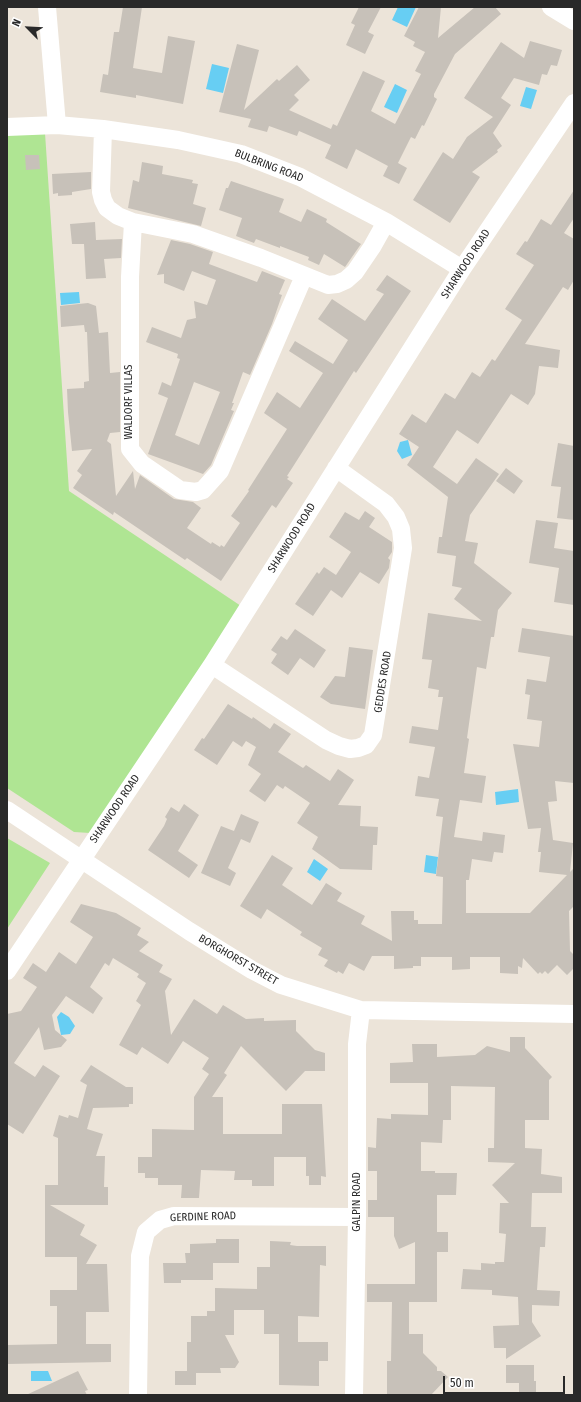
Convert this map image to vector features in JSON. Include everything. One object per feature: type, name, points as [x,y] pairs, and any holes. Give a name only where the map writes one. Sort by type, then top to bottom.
[{"type":"street","points":[[47,7],[56,124]]},
{"type":"street","points":[[551,7],[574,21]]},
{"type":"street","name":"SHARWOOD ROAD","points":[[7,971],[212,665],[462,269],[574,103]]},
{"type":"street","name":"BULBRING ROAD","points":[[7,127],[56,124],[103,129],[178,140],[241,154],[300,177],[386,222],[462,269]]},
{"type":"street","points":[[103,129],[101,192],[103,200],[107,208],[118,216],[134,222],[193,234],[261,258],[328,285],[346,280],[355,272],[372,247],[386,222]]},
{"type":"street","name":"WALDORF VILLAS","points":[[134,222],[130,244],[130,449],[142,464],[180,490],[196,492],[203,490],[220,471],[304,276]]},
{"type":"street","name":"GEDDES ROAD","points":[[212,665],[326,740],[339,746],[350,749],[358,748],[366,745],[374,735],[403,548],[402,529],[396,517],[386,504],[336,468]]},
{"type":"street","name":"BORGHORST STREET","points":[[7,810],[252,970],[281,985],[361,1010],[574,1014]]},
{"type":"street","name":"GALPIN ROAD","points":[[354,1395],[357,1217],[357,1044],[361,1010]]},
{"type":"street","name":"GERDINE ROAD","points":[[138,1395],[140,1256],[146,1232],[160,1220],[174,1216],[357,1217]]},
{"type":"green space","points":[[45,133],[69,491],[244,608],[90,833],[74,832],[7,788],[7,135]]},
{"type":"green space","points":[[7,838],[50,863],[7,929]]},
{"type":"water","points":[[398,7],[416,7],[407,27],[392,20]]},
{"type":"water","points":[[212,64],[229,68],[223,93],[206,89]]},
{"type":"water","points":[[395,84],[407,90],[397,113],[384,107]]},
{"type":"water","points":[[526,87],[537,90],[531,109],[520,106]]},
{"type":"water","points":[[79,292],[80,303],[61,305],[60,293]]},
{"type":"water","points":[[408,440],[412,455],[402,459],[397,451],[400,442]]},
{"type":"water","points":[[518,789],[519,802],[496,805],[495,792]]},
{"type":"water","points":[[426,855],[438,857],[436,874],[424,872]]},
{"type":"water","points":[[314,859],[328,869],[320,881],[307,872]]},
{"type":"water","points":[[61,1012],[69,1017],[75,1026],[70,1034],[61,1035],[57,1017]]},
{"type":"water","points":[[31,1371],[48,1371],[52,1381],[31,1381]]},
{"type":"building","points":[[123,7],[142,7],[133,68],[162,73],[168,36],[195,41],[183,104],[136,95],[136,98],[100,92],[103,74],[108,75],[114,32],[119,32]]},
{"type":"building","points":[[359,7],[381,7],[368,32],[374,35],[365,54],[346,45],[355,25],[351,23]]},
{"type":"building","points":[[419,7],[441,7],[438,38],[475,7],[495,7],[501,14],[455,54],[434,94],[434,97],[437,99],[424,126],[422,125],[415,139],[411,137],[398,163],[407,168],[399,184],[383,176],[388,166],[356,149],[347,169],[325,158],[331,145],[299,131],[297,136],[269,126],[267,132],[248,127],[251,119],[219,112],[237,44],[259,50],[244,110],[277,79],[279,81],[297,65],[310,80],[294,95],[299,100],[289,110],[331,129],[333,124],[337,126],[363,71],[385,81],[371,111],[395,124],[421,74],[415,71],[425,52],[413,46],[415,42],[404,36]]},
{"type":"building","points":[[530,41],[562,50],[557,66],[551,65],[547,75],[542,74],[539,85],[514,78],[501,98],[511,105],[493,133],[502,146],[497,150],[498,152],[472,172],[480,177],[450,223],[413,200],[443,152],[453,159],[467,137],[493,117],[464,98],[501,42],[524,58]]},
{"type":"building","points":[[25,155],[39,155],[40,169],[26,170]]},
{"type":"building","points":[[142,162],[163,166],[162,174],[193,180],[192,183],[198,184],[193,204],[206,208],[201,226],[128,208],[133,180],[139,182]]},
{"type":"building","points":[[91,172],[91,189],[72,192],[72,195],[58,196],[58,193],[53,194],[52,174]]},
{"type":"building","points":[[231,181],[284,199],[279,212],[301,222],[307,209],[327,219],[326,222],[361,244],[345,267],[324,254],[319,265],[308,260],[309,257],[280,246],[280,248],[256,239],[254,243],[236,236],[242,218],[219,210],[226,188],[228,188]]},
{"type":"building","points":[[574,190],[574,218],[564,233],[574,239],[574,280],[568,290],[563,287],[525,344],[560,350],[558,368],[539,366],[535,394],[528,405],[511,394],[478,444],[457,430],[433,467],[457,484],[476,458],[499,474],[470,515],[465,541],[478,543],[474,563],[512,593],[498,610],[494,637],[491,637],[486,669],[477,667],[467,738],[469,739],[464,773],[486,776],[482,803],[460,800],[454,837],[482,841],[483,832],[505,835],[503,853],[494,852],[492,862],[472,859],[469,880],[466,880],[466,913],[530,913],[567,875],[539,872],[541,852],[538,852],[541,828],[528,829],[513,744],[539,747],[542,721],[527,719],[530,695],[525,694],[527,679],[546,682],[550,657],[518,652],[522,628],[574,636],[574,783],[555,781],[557,801],[548,802],[553,840],[573,843],[570,872],[574,868],[574,906],[569,911],[570,951],[574,955],[574,968],[567,975],[557,965],[548,974],[545,971],[542,974],[540,972],[538,974],[523,958],[522,968],[518,966],[518,974],[500,973],[500,957],[470,957],[470,969],[452,970],[452,957],[421,957],[421,966],[394,969],[394,956],[372,956],[364,971],[349,963],[343,974],[338,971],[337,973],[324,966],[328,960],[318,955],[322,948],[300,935],[302,932],[267,909],[261,919],[240,906],[272,855],[293,868],[282,885],[312,905],[326,883],[342,893],[337,901],[365,916],[361,924],[392,941],[391,911],[414,911],[414,920],[418,920],[418,924],[442,924],[443,877],[436,876],[443,817],[436,816],[439,799],[415,796],[418,776],[429,778],[435,747],[409,743],[412,726],[438,730],[443,697],[438,697],[439,690],[428,688],[432,660],[422,659],[428,613],[482,621],[454,599],[462,588],[452,586],[456,556],[437,553],[439,537],[442,537],[448,497],[407,465],[419,447],[399,434],[412,414],[426,423],[445,393],[455,399],[472,372],[480,377],[492,359],[495,361],[522,320],[505,309],[534,265],[516,254],[525,241],[527,242],[541,219],[551,225]]},
{"type":"building","points":[[95,222],[96,240],[122,239],[121,258],[104,259],[106,278],[86,279],[84,244],[72,244],[70,224]]},
{"type":"building","points":[[171,240],[190,244],[213,252],[209,264],[257,282],[262,271],[285,280],[279,294],[282,295],[272,324],[250,375],[243,372],[232,403],[234,403],[231,410],[234,411],[211,465],[203,474],[148,454],[168,398],[158,394],[162,382],[171,386],[180,359],[177,358],[178,354],[146,342],[152,327],[181,338],[187,320],[196,318],[194,301],[207,305],[216,280],[192,271],[184,291],[164,283],[164,274],[157,275]],"holes":[[[194,382],[220,392],[199,445],[175,435]]]},
{"type":"building","points":[[387,275],[411,291],[356,373],[354,371],[287,476],[289,477],[287,479],[293,483],[276,508],[272,505],[221,581],[187,558],[185,560],[114,512],[113,515],[73,488],[82,475],[77,471],[92,449],[72,451],[67,389],[84,388],[84,382],[89,381],[87,332],[85,332],[84,325],[61,327],[60,306],[88,303],[96,306],[99,333],[108,332],[110,373],[120,372],[120,432],[110,433],[107,441],[111,444],[116,496],[133,471],[135,489],[140,475],[174,499],[193,502],[201,508],[187,528],[211,544],[212,542],[220,547],[221,545],[224,547],[240,523],[231,516],[249,491],[248,490],[287,429],[264,413],[277,392],[300,408],[323,373],[289,351],[295,341],[333,364],[348,340],[318,319],[332,299],[365,321],[384,294],[376,290]]},
{"type":"building","points":[[558,443],[574,446],[574,520],[557,518],[561,487],[551,486]]},
{"type":"building","points":[[506,468],[523,481],[514,494],[496,481]]},
{"type":"building","points":[[365,511],[375,518],[369,527],[392,542],[392,552],[388,558],[390,560],[389,568],[379,584],[360,572],[342,598],[331,590],[313,616],[295,604],[317,572],[319,574],[324,567],[336,575],[351,552],[329,537],[345,512],[359,520]]},
{"type":"building","points":[[536,520],[558,523],[554,548],[574,551],[574,605],[554,602],[559,568],[529,563]]},
{"type":"building","points":[[295,629],[326,650],[314,668],[300,658],[288,675],[271,663],[277,654],[271,650],[281,636],[287,640]]},
{"type":"building","points":[[349,647],[373,650],[365,709],[331,704],[320,697],[335,676],[345,677]]},
{"type":"building","points":[[228,704],[252,719],[253,717],[270,729],[274,723],[291,734],[278,752],[303,768],[306,765],[330,781],[338,769],[354,780],[338,805],[361,806],[360,826],[378,827],[377,845],[373,845],[372,870],[340,869],[312,849],[318,837],[297,823],[310,803],[285,786],[283,789],[277,785],[265,802],[249,791],[261,774],[248,765],[256,747],[246,741],[242,747],[233,741],[217,765],[194,750],[202,738],[204,739]]},
{"type":"building","points":[[184,804],[199,815],[178,851],[198,865],[189,878],[148,850],[164,826],[167,819],[165,817],[171,807],[179,812]]},
{"type":"building","points":[[241,814],[259,822],[250,843],[241,839],[228,868],[236,873],[230,886],[201,873],[221,826],[234,831]]},
{"type":"building","points":[[81,904],[116,913],[141,928],[137,935],[149,942],[139,951],[163,965],[159,972],[172,979],[165,991],[171,1035],[194,999],[217,1014],[223,1005],[246,1019],[264,1018],[264,1021],[296,1020],[296,1031],[315,1050],[325,1053],[325,1071],[305,1071],[286,1091],[241,1046],[224,1073],[227,1075],[212,1097],[223,1097],[223,1134],[282,1134],[282,1104],[322,1104],[326,1177],[321,1176],[321,1185],[309,1185],[309,1176],[306,1176],[306,1157],[274,1157],[274,1186],[252,1186],[252,1180],[234,1180],[235,1171],[201,1170],[199,1198],[181,1198],[182,1185],[158,1185],[158,1178],[145,1178],[145,1173],[138,1173],[138,1157],[152,1157],[152,1129],[194,1130],[194,1097],[209,1074],[202,1069],[209,1058],[183,1041],[168,1064],[142,1047],[137,1055],[119,1045],[141,1005],[136,1001],[146,983],[137,977],[139,974],[113,958],[109,966],[105,963],[90,987],[103,998],[93,1014],[66,996],[52,1015],[55,1030],[67,1040],[61,1047],[44,1050],[39,1027],[14,1063],[35,1077],[43,1065],[60,1076],[23,1134],[7,1124],[7,1014],[21,1011],[37,987],[23,978],[33,963],[46,972],[59,952],[76,964],[93,937],[70,922]]},
{"type":"building","points":[[510,1037],[525,1037],[525,1048],[552,1077],[549,1080],[549,1120],[525,1120],[525,1148],[542,1149],[541,1174],[562,1177],[562,1193],[532,1193],[531,1227],[546,1227],[545,1247],[540,1247],[537,1290],[560,1291],[559,1306],[532,1305],[532,1322],[541,1336],[506,1359],[506,1348],[494,1348],[493,1326],[519,1325],[518,1297],[492,1295],[492,1290],[461,1289],[463,1269],[481,1270],[481,1263],[495,1264],[495,1262],[504,1262],[506,1234],[499,1233],[500,1203],[509,1203],[492,1185],[515,1163],[488,1162],[488,1148],[494,1148],[495,1087],[451,1086],[451,1120],[443,1120],[442,1143],[421,1142],[421,1171],[435,1171],[435,1173],[457,1173],[456,1195],[437,1195],[437,1232],[448,1232],[448,1252],[437,1252],[437,1302],[409,1302],[409,1334],[423,1334],[423,1353],[437,1367],[437,1371],[441,1371],[448,1377],[431,1395],[387,1395],[387,1361],[391,1361],[392,1302],[367,1302],[367,1284],[415,1284],[415,1242],[399,1249],[394,1236],[394,1217],[368,1217],[368,1200],[377,1200],[377,1171],[368,1171],[368,1147],[376,1148],[377,1118],[391,1119],[391,1114],[428,1115],[428,1083],[390,1083],[390,1063],[413,1062],[412,1044],[437,1044],[437,1057],[475,1055],[487,1046],[510,1052]]},
{"type":"building","points":[[91,1065],[126,1087],[133,1087],[133,1104],[129,1104],[129,1107],[93,1108],[87,1129],[103,1134],[96,1156],[105,1156],[104,1187],[108,1187],[108,1205],[50,1205],[85,1225],[80,1235],[97,1245],[86,1264],[107,1264],[109,1312],[86,1312],[86,1344],[111,1344],[111,1362],[7,1364],[7,1345],[57,1344],[57,1306],[50,1306],[50,1290],[77,1290],[77,1257],[45,1257],[45,1185],[58,1185],[58,1138],[53,1136],[59,1115],[68,1118],[69,1115],[78,1118],[87,1085],[80,1081]]},
{"type":"building","points":[[216,1239],[239,1239],[239,1263],[213,1263],[213,1280],[181,1280],[181,1283],[164,1283],[163,1263],[186,1263],[185,1253],[190,1253],[190,1244],[216,1243]]},
{"type":"building","points":[[270,1241],[291,1242],[290,1245],[297,1246],[326,1246],[326,1266],[320,1265],[319,1317],[298,1316],[298,1342],[328,1342],[328,1361],[319,1361],[319,1386],[279,1385],[279,1334],[264,1334],[264,1310],[234,1310],[234,1335],[225,1335],[239,1362],[235,1368],[220,1368],[221,1373],[196,1373],[196,1385],[175,1385],[175,1371],[187,1371],[187,1342],[191,1342],[191,1316],[207,1316],[207,1311],[215,1311],[215,1288],[257,1289],[257,1267],[270,1267]]},
{"type":"building","points":[[506,1365],[534,1365],[536,1395],[519,1395],[519,1383],[506,1383]]},
{"type":"building","points":[[78,1371],[88,1390],[85,1391],[87,1395],[26,1395]]}]
